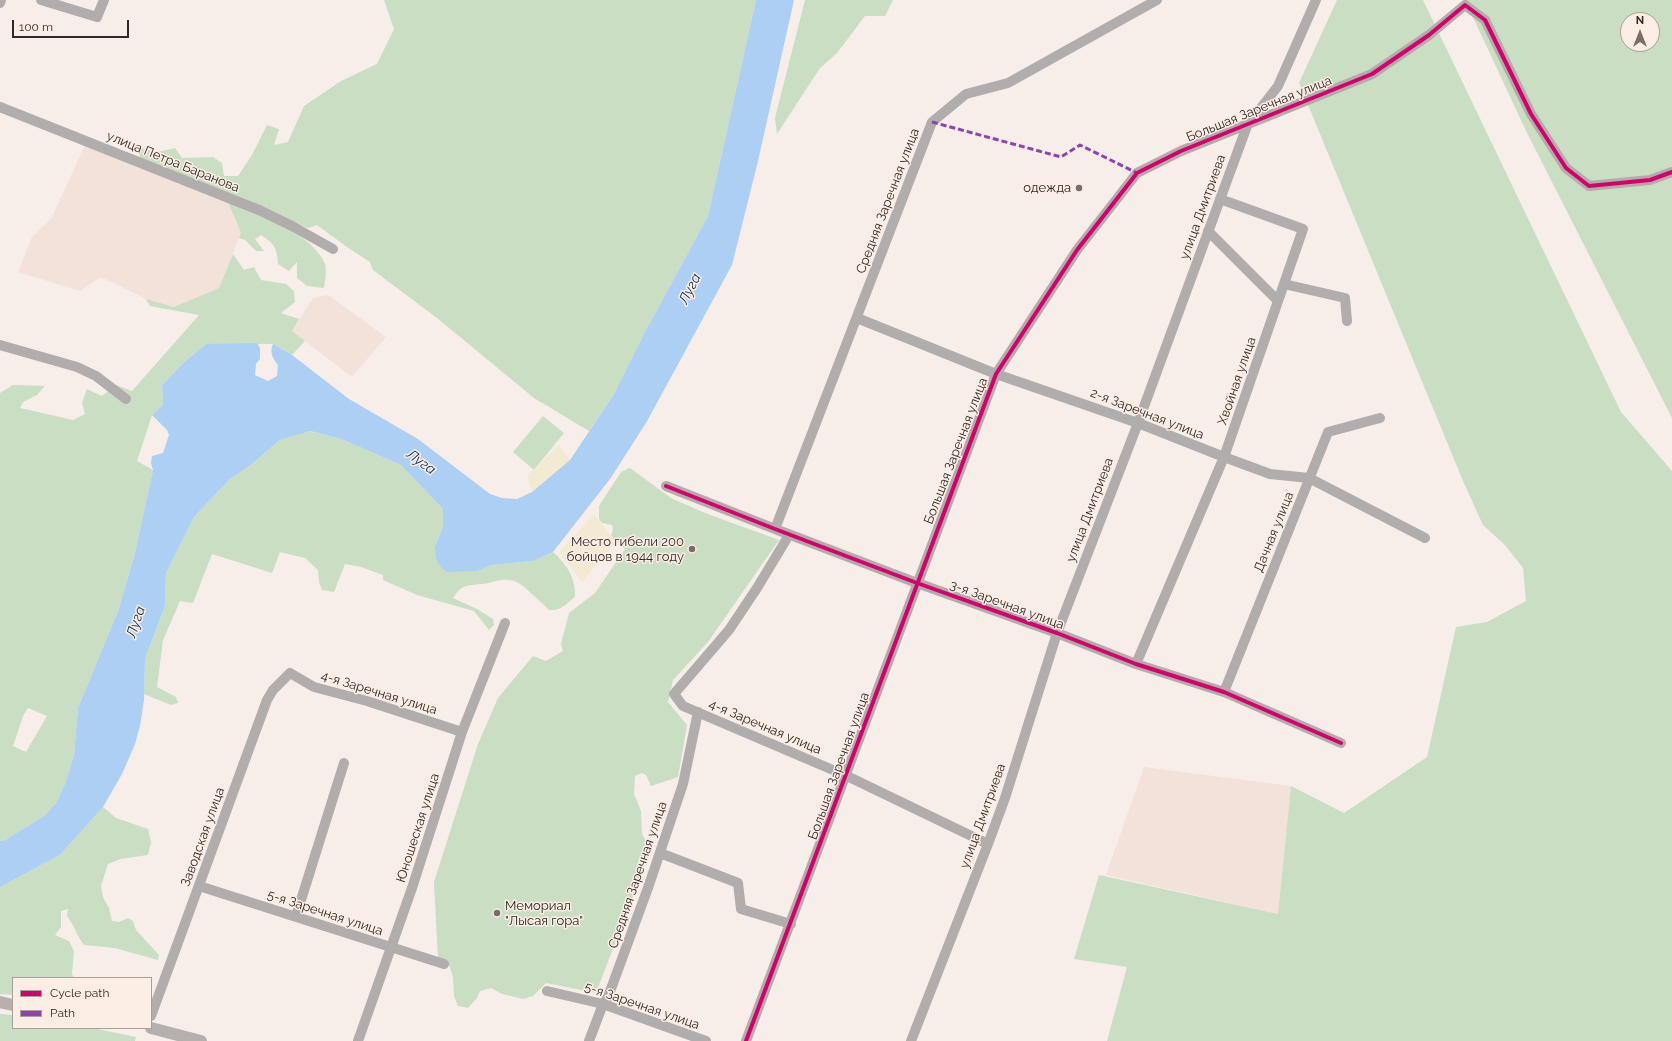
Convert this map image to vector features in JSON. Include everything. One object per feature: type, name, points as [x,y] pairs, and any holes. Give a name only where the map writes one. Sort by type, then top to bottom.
[{"type":"main road","points":[[0,1002],[12,1004]]},
{"type":"main road","points":[[152,1028],[201,1041]]},
{"type":"street","points":[[41,0],[97,18],[104,0]]},
{"type":"street","name":"Средняя Заречная улица","points":[[775,529],[932,122],[966,94],[1008,83],[1157,0]]},
{"type":"street","name":"улица Дмитриева","points":[[911,1041],[1005,798],[1057,633],[1138,423],[1247,126],[1278,86],[1316,0]]},
{"type":"street","name":"Большая Заречная улица","points":[[746,1041],[996,374],[1077,250],[1137,173],[1181,152],[1372,74],[1429,35],[1465,5],[1485,20],[1531,114],[1566,168],[1589,186],[1650,180],[1672,172]]},
{"type":"street","name":"улица Петра Баранова","points":[[0,107],[259,210],[292,226],[333,249]]},
{"type":"street","name":"Хвойная улица","points":[[1136,664],[1224,457],[1303,229],[1220,199]]},
{"type":"street","points":[[1208,231],[1278,301]]},
{"type":"street","points":[[1284,284],[1345,298],[1347,321]]},
{"type":"street","name":"2-я Заречная улица","points":[[857,318],[996,374],[1138,423],[1270,474],[1309,478],[1425,538]]},
{"type":"street","points":[[0,345],[77,367],[96,376],[126,399]]},
{"type":"street","name":"Дачная улица","points":[[1224,692],[1328,432],[1380,418]]},
{"type":"street","name":"3-я Заречная улица","points":[[666,486],[789,535],[1057,633],[1136,664],[1224,692],[1341,743]]},
{"type":"street","name":"4-я Заречная улица","points":[[789,535],[757,588],[729,630],[674,694],[684,706],[846,776],[988,844]]},
{"type":"street","name":"Юношеская улица","points":[[358,1041],[391,948],[462,732],[504,623]]},
{"type":"street","name":"4-я Заречная улица","points":[[290,673],[314,687],[367,701],[462,732]]},
{"type":"street","name":"Заводская улица","points":[[152,1013],[267,700],[273,690],[290,673]]},
{"type":"street","name":"Средняя Заречная улица","points":[[589,1041],[603,1004],[611,990],[683,784],[698,712]]},
{"type":"street","points":[[296,916],[344,763]]},
{"type":"street","points":[[660,853],[738,883],[741,909],[791,924]]},
{"type":"street","name":"5-я Заречная улица","points":[[199,886],[444,964]]},
{"type":"street","name":"5-я Заречная улица","points":[[547,990],[603,1004],[706,1041]]},
{"type":"shaded area","points":[[85,145],[227,200],[241,233],[219,288],[174,307],[146,299],[101,277],[80,291],[18,272],[32,237],[51,219]]},
{"type":"shaded area","points":[[328,295],[386,337],[352,377],[292,331],[313,298]]},
{"type":"shaded area","points":[[1144,767],[1291,786],[1278,914],[1106,875]]},
{"type":"green space","points":[[384,0],[756,0],[708,216],[646,330],[614,394],[589,431],[534,398],[437,318],[373,270],[370,262],[317,225],[308,228],[247,200],[140,158],[139,153],[141,148],[157,152],[175,148],[182,158],[213,157],[222,163],[224,176],[238,176],[252,155],[267,125],[279,129],[274,145],[288,142],[304,106],[341,81],[377,64],[394,29]]},
{"type":"green space","points":[[805,0],[893,0],[885,16],[865,16],[837,53],[820,68],[777,134],[775,118]]},
{"type":"green space","points":[[1337,0],[1423,0],[1621,412],[1672,471],[1672,1041],[1107,1041],[1127,967],[1074,959],[1099,875],[1278,914],[1291,786],[1344,813],[1427,757],[1456,627],[1487,622],[1526,601],[1523,568],[1505,545],[1483,525],[1463,481],[1299,83]]},
{"type":"green space","points":[[1465,0],[1672,0],[1672,418],[1526,131]]},
{"type":"green space","points":[[227,200],[282,225],[309,243],[319,253],[326,267],[324,288],[307,286],[297,278],[297,262],[289,271],[278,264],[276,250],[269,241],[261,235],[255,239],[264,251],[256,251],[245,240],[239,238],[241,233]]},
{"type":"green space","points":[[233,254],[244,270],[254,267],[261,280],[286,284],[294,291],[295,302],[281,313],[299,319],[292,331],[305,341],[292,355],[273,344],[206,344],[183,363],[162,385],[163,405],[152,415],[137,461],[153,470],[134,557],[118,611],[78,708],[74,755],[65,784],[56,803],[44,816],[5,840],[0,841],[0,393],[13,385],[45,386],[37,395],[23,402],[20,408],[73,420],[85,414],[82,403],[87,389],[102,396],[116,385],[132,391],[199,315],[150,306],[146,299],[174,307],[219,288]],"holes":[[[28,708],[47,716],[26,752],[13,746],[23,716]]]},
{"type":"green space","points":[[543,416],[564,433],[534,470],[513,452]]},
{"type":"green space","points":[[309,431],[341,439],[401,465],[443,509],[443,527],[435,546],[478,571],[492,565],[533,561],[553,552],[566,566],[572,577],[575,597],[560,608],[549,610],[517,582],[503,580],[465,586],[456,593],[453,598],[477,609],[493,619],[494,625],[489,630],[474,611],[417,595],[383,580],[383,575],[361,567],[345,564],[334,592],[322,590],[319,582],[318,570],[305,558],[280,552],[272,573],[212,554],[193,603],[180,601],[163,640],[157,687],[176,697],[178,703],[171,705],[144,694],[145,659],[165,606],[166,573],[194,517],[230,479],[252,464],[280,440]]},
{"type":"green space","points":[[630,468],[671,498],[705,513],[779,540],[708,642],[673,680],[668,702],[687,725],[678,777],[651,786],[646,775],[642,773],[635,776],[634,794],[641,811],[642,834],[651,849],[596,993],[546,983],[533,996],[523,999],[502,994],[491,988],[480,991],[477,998],[468,1008],[458,1006],[454,996],[453,977],[448,962],[438,959],[434,882],[478,744],[498,698],[533,656],[546,661],[563,651],[561,644],[569,613],[595,593],[625,549],[611,536],[613,529],[612,525],[602,523],[599,519],[599,506],[621,472]]},
{"type":"green space","points":[[103,807],[116,818],[148,829],[151,842],[148,855],[120,859],[108,864],[101,886],[103,897],[109,908],[112,921],[119,922],[128,918],[133,921],[136,930],[159,955],[158,960],[115,948],[84,945],[67,916],[68,909],[61,911],[61,927],[55,935],[69,941],[74,951],[72,974],[74,977],[12,977],[12,995],[0,994],[0,887],[60,855]]},
{"type":"green space","points":[[0,1014],[12,1015],[12,1029],[98,1029],[136,1037],[135,1041],[0,1041]]},
{"type":"sand","points":[[559,445],[570,460],[532,492],[527,476]]},
{"type":"sand","points":[[594,514],[616,542],[582,582],[559,552]]},
{"type":"water","name":"Луга","points":[[756,0],[794,0],[758,161],[732,265],[646,423],[610,479],[553,552],[533,561],[492,565],[478,571],[447,572],[441,567],[436,559],[435,546],[443,527],[443,509],[401,465],[341,439],[310,431],[280,440],[252,464],[230,479],[194,517],[166,573],[165,606],[145,659],[144,700],[140,726],[135,744],[122,774],[103,807],[60,855],[0,887],[0,841],[5,840],[44,816],[56,803],[65,784],[74,755],[78,708],[118,611],[134,557],[153,470],[151,463],[152,456],[163,453],[169,435],[167,430],[152,415],[163,405],[162,385],[183,363],[206,344],[257,343],[260,348],[260,359],[256,364],[255,375],[268,381],[277,376],[278,365],[273,358],[273,344],[292,355],[349,399],[418,439],[490,494],[502,498],[517,499],[532,492],[570,460],[614,394],[646,330],[708,216]]},
{"type":"marked path","points":[[932,122],[1061,157],[1080,145],[1137,173]]},
{"type":"cycle path","points":[[746,1041],[996,374],[1077,250],[1137,173],[1181,151],[1372,74],[1429,35],[1465,5],[1485,20],[1531,114],[1566,168],[1589,186],[1650,180],[1672,172]]},
{"type":"cycle path","points":[[666,486],[917,583],[1057,633],[1136,664],[1224,692],[1341,743]]},
{"type":"place","name":"одежда","points":[[1079,188]]},
{"type":"place","name":"Место гибели 200 бойцов в 1944 году","points":[[692,549]]},
{"type":"place","name":"Мемориал \"Лысая гора\"","points":[[497,913]]}]
